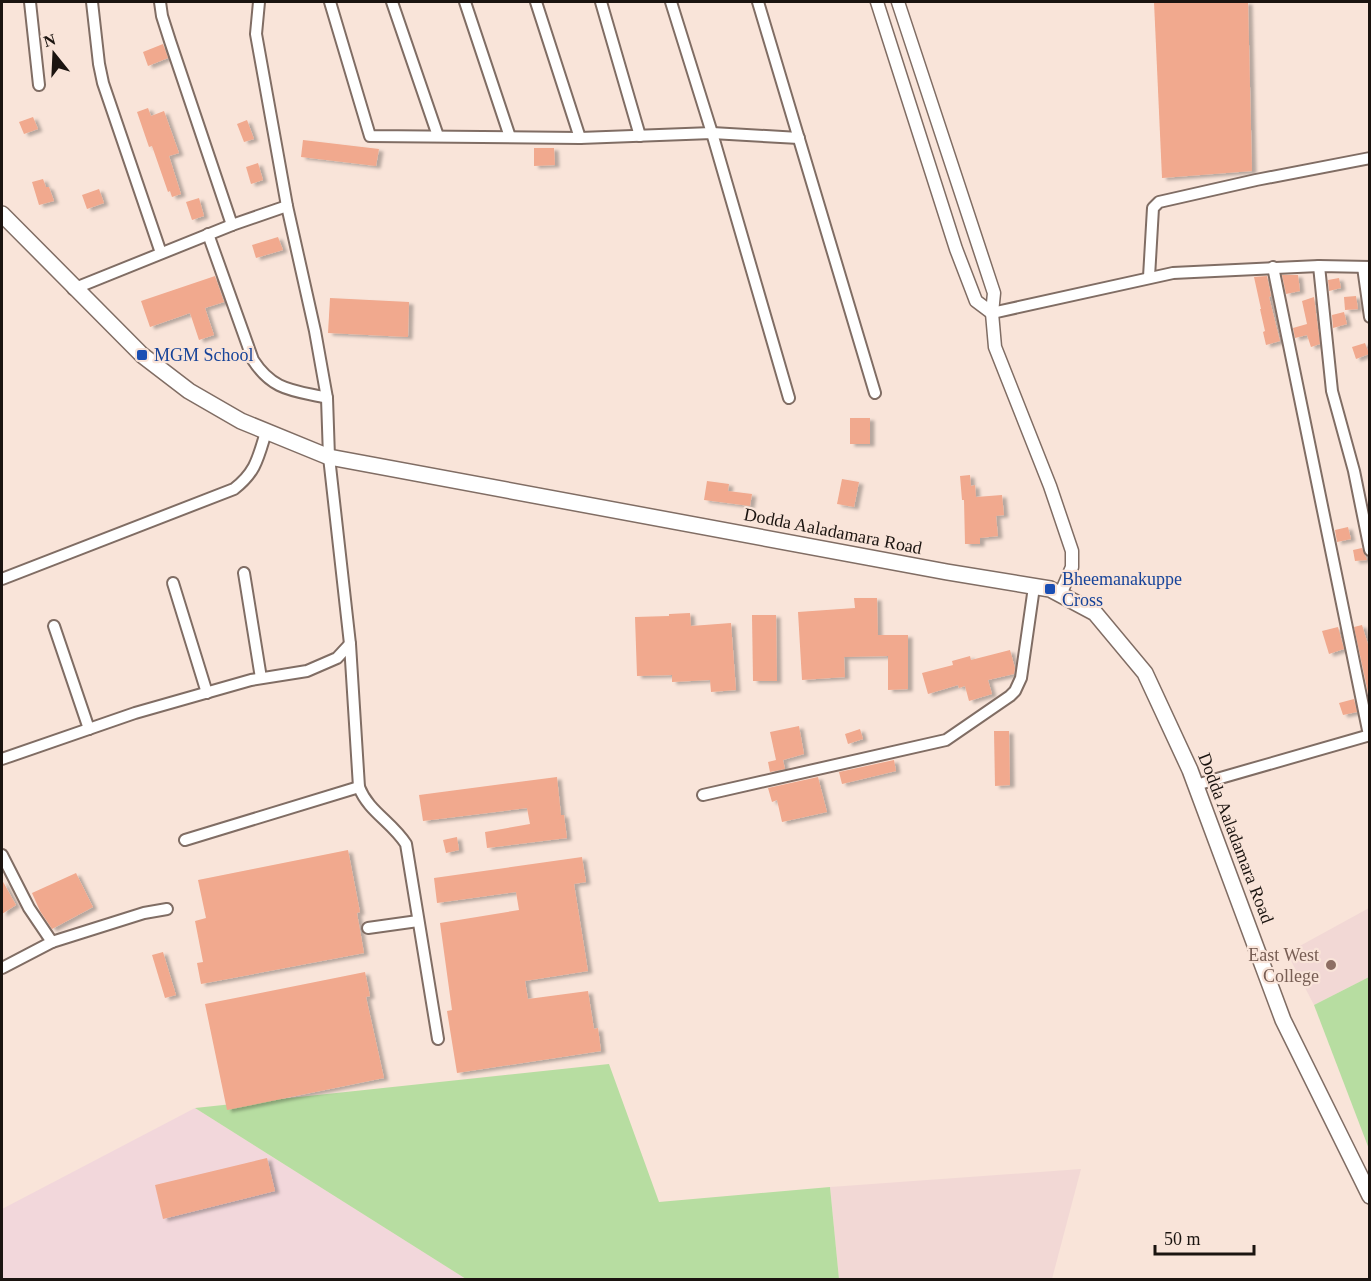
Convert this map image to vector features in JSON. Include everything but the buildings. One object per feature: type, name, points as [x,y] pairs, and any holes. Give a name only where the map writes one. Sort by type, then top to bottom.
[{"type":"main road","name":"Dodda Aaladamara Road","points":[[2,214],[73,289],[142,355],[189,391],[241,421],[329,457],[1050,590],[1095,614],[1145,673],[1196,785],[1283,1020],[1370,1196]]},
{"type":"street","points":[[30,2],[39,85]]},
{"type":"street","points":[[92,2],[101,75],[161,253]]},
{"type":"street","points":[[160,2],[170,41],[232,225]]},
{"type":"street","points":[[259,2],[256,34],[287,206],[315,331],[327,398],[329,457],[350,644],[359,787],[364,800],[399,834],[406,844],[438,1039]]},
{"type":"street","points":[[330,2],[370,136],[580,138],[712,133],[800,138]]},
{"type":"street","points":[[392,2],[438,136]]},
{"type":"street","points":[[465,2],[510,137]]},
{"type":"street","points":[[536,2],[580,138]]},
{"type":"street","points":[[601,2],[640,136]]},
{"type":"street","points":[[671,2],[712,133],[789,398]]},
{"type":"street","points":[[758,2],[875,393]]},
{"type":"street","points":[[877,2],[976,301],[992,313],[1173,273],[1319,266],[1366,267],[1370,317]]},
{"type":"street","points":[[898,2],[994,293],[992,313],[995,347],[1050,486],[1072,551],[1072,567],[1060,595]]},
{"type":"street","points":[[1149,277],[1153,208],[1159,202],[1256,180],[1370,159]]},
{"type":"street","points":[[73,289],[208,234],[287,206]]},
{"type":"street","points":[[208,234],[253,360],[261,372],[283,388],[327,398]]},
{"type":"street","points":[[1319,266],[1332,391],[1354,471],[1370,550]]},
{"type":"street","points":[[1196,785],[1369,735],[1273,267]]},
{"type":"street","points":[[2,579],[234,489],[246,480],[255,466],[266,432]]},
{"type":"street","points":[[244,573],[261,678]]},
{"type":"street","points":[[173,583],[207,693]]},
{"type":"street","points":[[703,795],[951,738],[1010,696],[1018,686],[1035,587]]},
{"type":"street","points":[[54,626],[89,729]]},
{"type":"street","points":[[2,759],[89,729],[207,693],[261,678],[307,671],[337,658],[350,644]]},
{"type":"street","points":[[185,840],[359,787]]},
{"type":"street","points":[[2,855],[29,908],[52,942]]},
{"type":"street","points":[[2,968],[52,942],[144,913],[167,909]]},
{"type":"street","points":[[368,928],[418,921]]},
{"type":"shaded area","name":"East West College","points":[[1369,908],[1369,977],[1314,1005],[1287,953]]},
{"type":"shaded area","points":[[195,1108],[466,1279],[2,1280],[2,1209]]},
{"type":"shaded area","points":[[1081,1169],[1052,1279],[839,1279],[830,1187]]},
{"type":"green space","points":[[1369,977],[1369,1149],[1314,1005]]},
{"type":"green space","points":[[609,1064],[659,1202],[830,1187],[839,1279],[466,1279],[195,1108]]},
{"type":"place","name":"MGM School","points":[[142,355]]},
{"type":"place","name":"Bheemanakuppe Cross","points":[[1050,589]]},
{"type":"place","name":"East West College","points":[[1331,965]]}]
